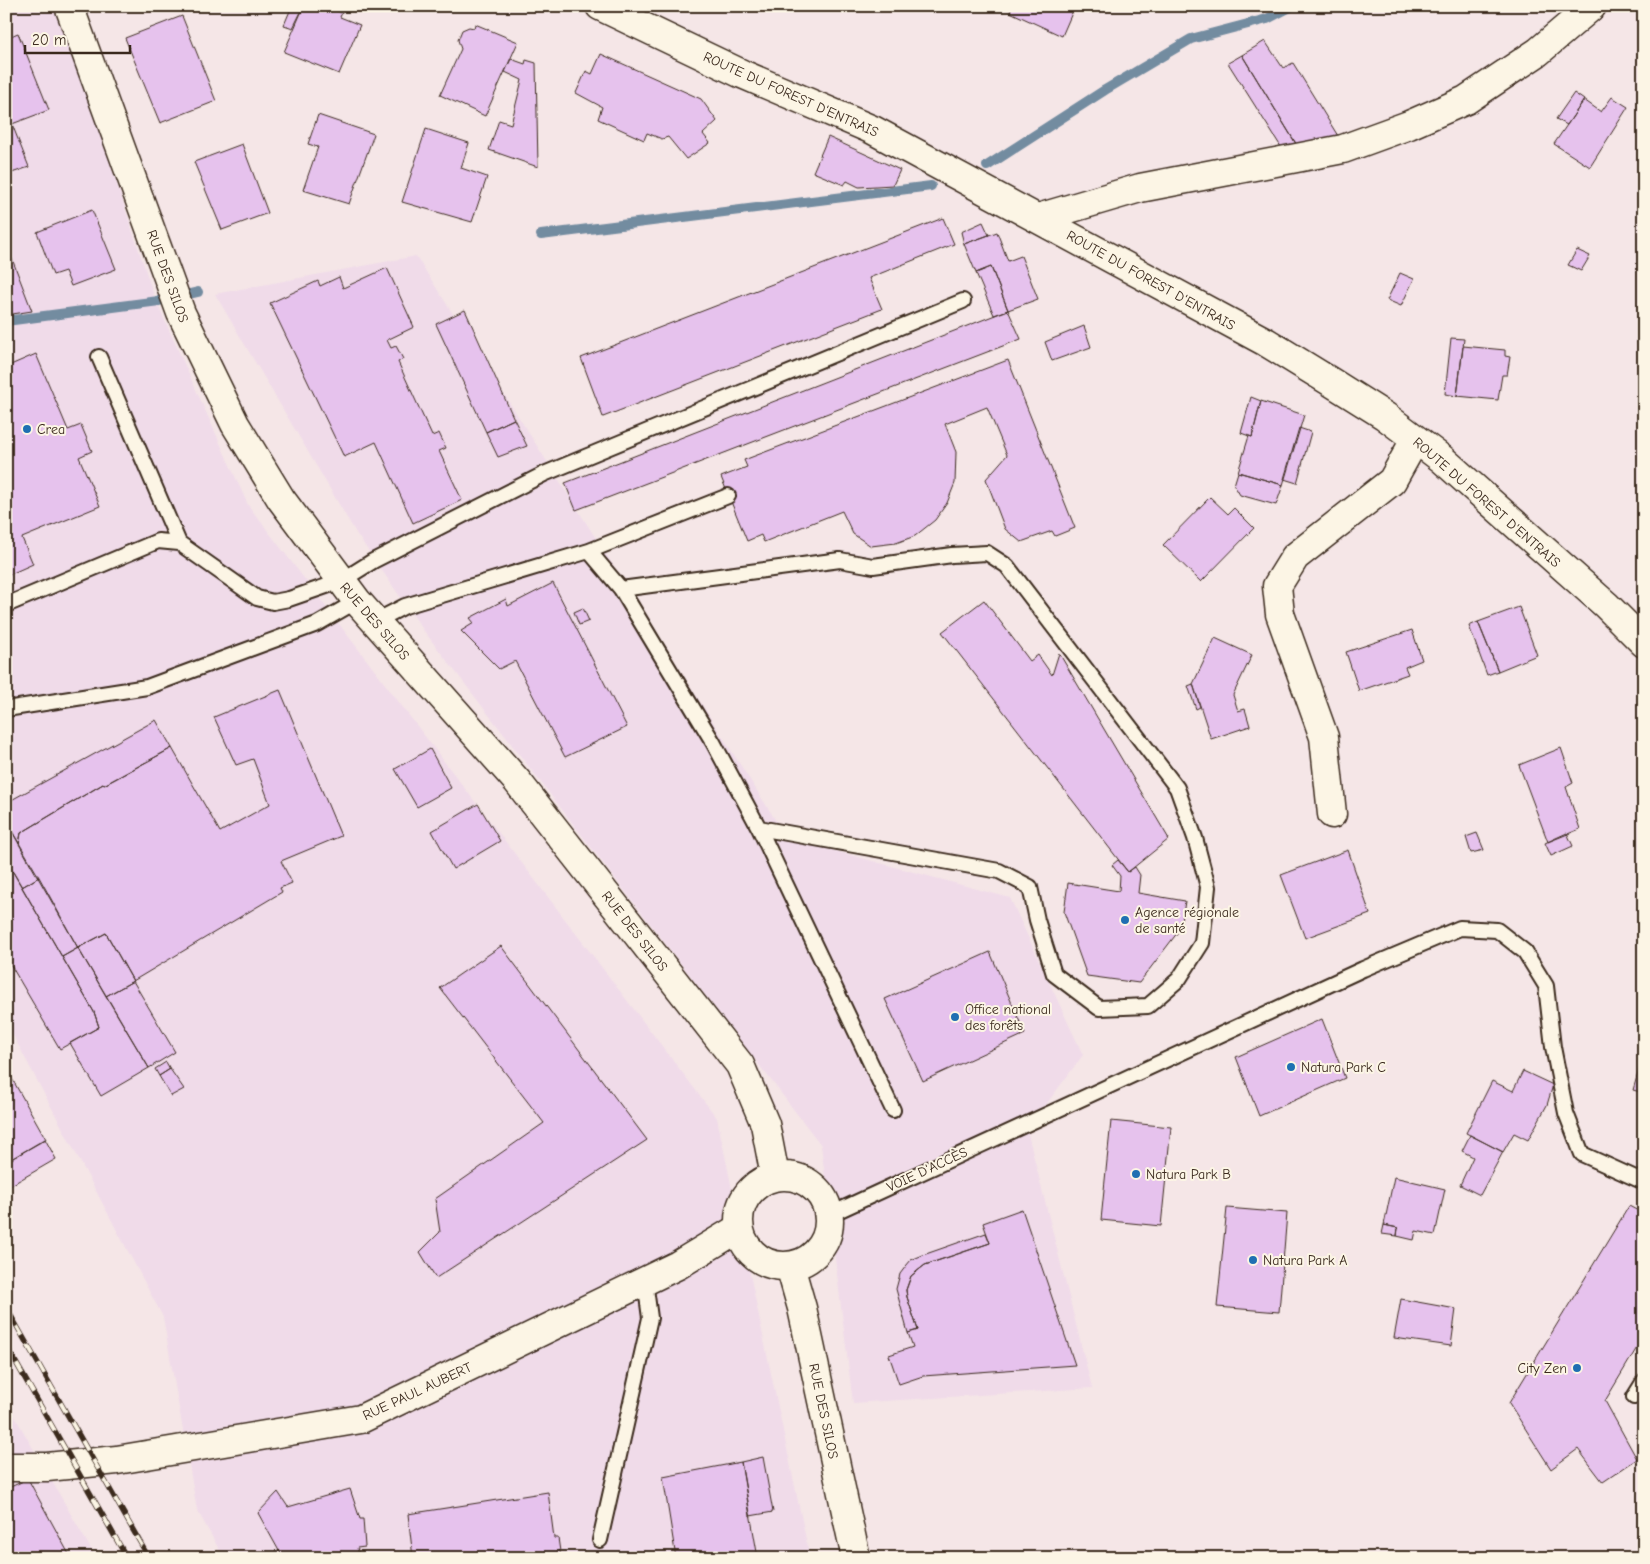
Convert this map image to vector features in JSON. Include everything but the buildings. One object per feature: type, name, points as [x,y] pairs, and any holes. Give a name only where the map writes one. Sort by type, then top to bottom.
[{"type":"street","name":"RUE DES SILOS","points":[[68,6],[181,313],[234,424],[281,499],[349,591],[374,622],[517,781],[740,1065],[765,1124],[775,1176]]},
{"type":"street","name":"ROUTE DU FOREST D'ENTRAIS","points":[[600,6],[742,74],[873,130],[1266,342],[1385,416],[1442,460],[1533,540],[1644,643]]},
{"type":"street","points":[[1038,218],[1140,188],[1343,149],[1410,125],[1466,100],[1538,52],[1592,6]]},
{"type":"street","points":[[1332,814],[1324,737],[1280,614],[1277,586],[1296,557],[1392,481],[1415,440]]},
{"type":"street","points":[[775,1176],[794,1177],[810,1184],[823,1198],[829,1215],[827,1233],[820,1248],[806,1260],[790,1266],[776,1266],[762,1261],[747,1247],[739,1228],[740,1210],[747,1194],[760,1182],[775,1176]]},
{"type":"street","name":"RUE PAUL AUBERT","points":[[6,1467],[47,1467],[117,1460],[361,1418],[678,1265],[739,1228]]},
{"type":"street","name":"RUE DES SILOS","points":[[790,1266],[802,1308],[856,1558]]},
{"type":"lane","points":[[6,709],[147,687],[317,624],[349,591],[373,561],[544,474],[964,301]]},
{"type":"lane","points":[[99,357],[179,543]]},
{"type":"lane","points":[[374,622],[405,606],[589,551],[728,496]]},
{"type":"lane","points":[[6,605],[158,541],[179,543],[257,598],[273,602],[349,591]]},
{"type":"lane","points":[[589,551],[622,589],[713,742],[760,828],[893,1110]]},
{"type":"lane","points":[[622,589],[840,560],[873,566],[952,555],[987,553],[1007,566],[1177,788],[1195,838],[1208,887],[1202,943],[1179,979],[1148,1006],[1099,1008],[1054,974],[1036,920],[1030,887],[998,871],[760,828]]},
{"type":"lane","name":"VOIE D'ACCÈS","points":[[829,1215],[1024,1124],[1165,1062],[1363,969],[1460,928],[1497,930],[1525,952],[1546,986],[1553,1047],[1566,1113],[1582,1154],[1644,1182]]},
{"type":"lane","points":[[600,1540],[650,1318],[645,1281]]},
{"type":"lane","points":[[1634,1397],[1644,1381]]},
{"type":"shaded area","points":[[6,6],[58,6],[155,299],[248,505],[717,1118],[810,1558],[224,1558],[197,1510],[163,1317],[6,1022]]},
{"type":"shaded area","points":[[416,256],[787,838],[1010,898],[1083,1055],[1027,1130],[1092,1388],[853,1403],[821,1145],[424,631],[356,533],[215,294]]},
{"type":"shaded area","points":[[7,1403],[96,1558],[6,1558]]},
{"type":"waterway","points":[[987,166],[1105,90],[1191,39],[1267,19],[1292,6]]},
{"type":"waterway","points":[[541,235],[931,186]]},
{"type":"waterway","points":[[6,321],[159,301],[198,292]]},
{"type":"railway","points":[[6,1307],[149,1558]]},
{"type":"railway","points":[[6,1345],[127,1558]]},
{"type":"place","name":"Crea","points":[[27,429]]},
{"type":"place","name":"Agence régionale de santé","points":[[1125,920]]},
{"type":"place","name":"Office national des forêts","points":[[955,1017]]},
{"type":"place","name":"Natura Park C","points":[[1291,1067]]},
{"type":"place","name":"Natura Park B","points":[[1136,1174]]},
{"type":"place","name":"Natura Park A","points":[[1253,1260]]},
{"type":"place","name":"City Zen","points":[[1577,1368]]}]
